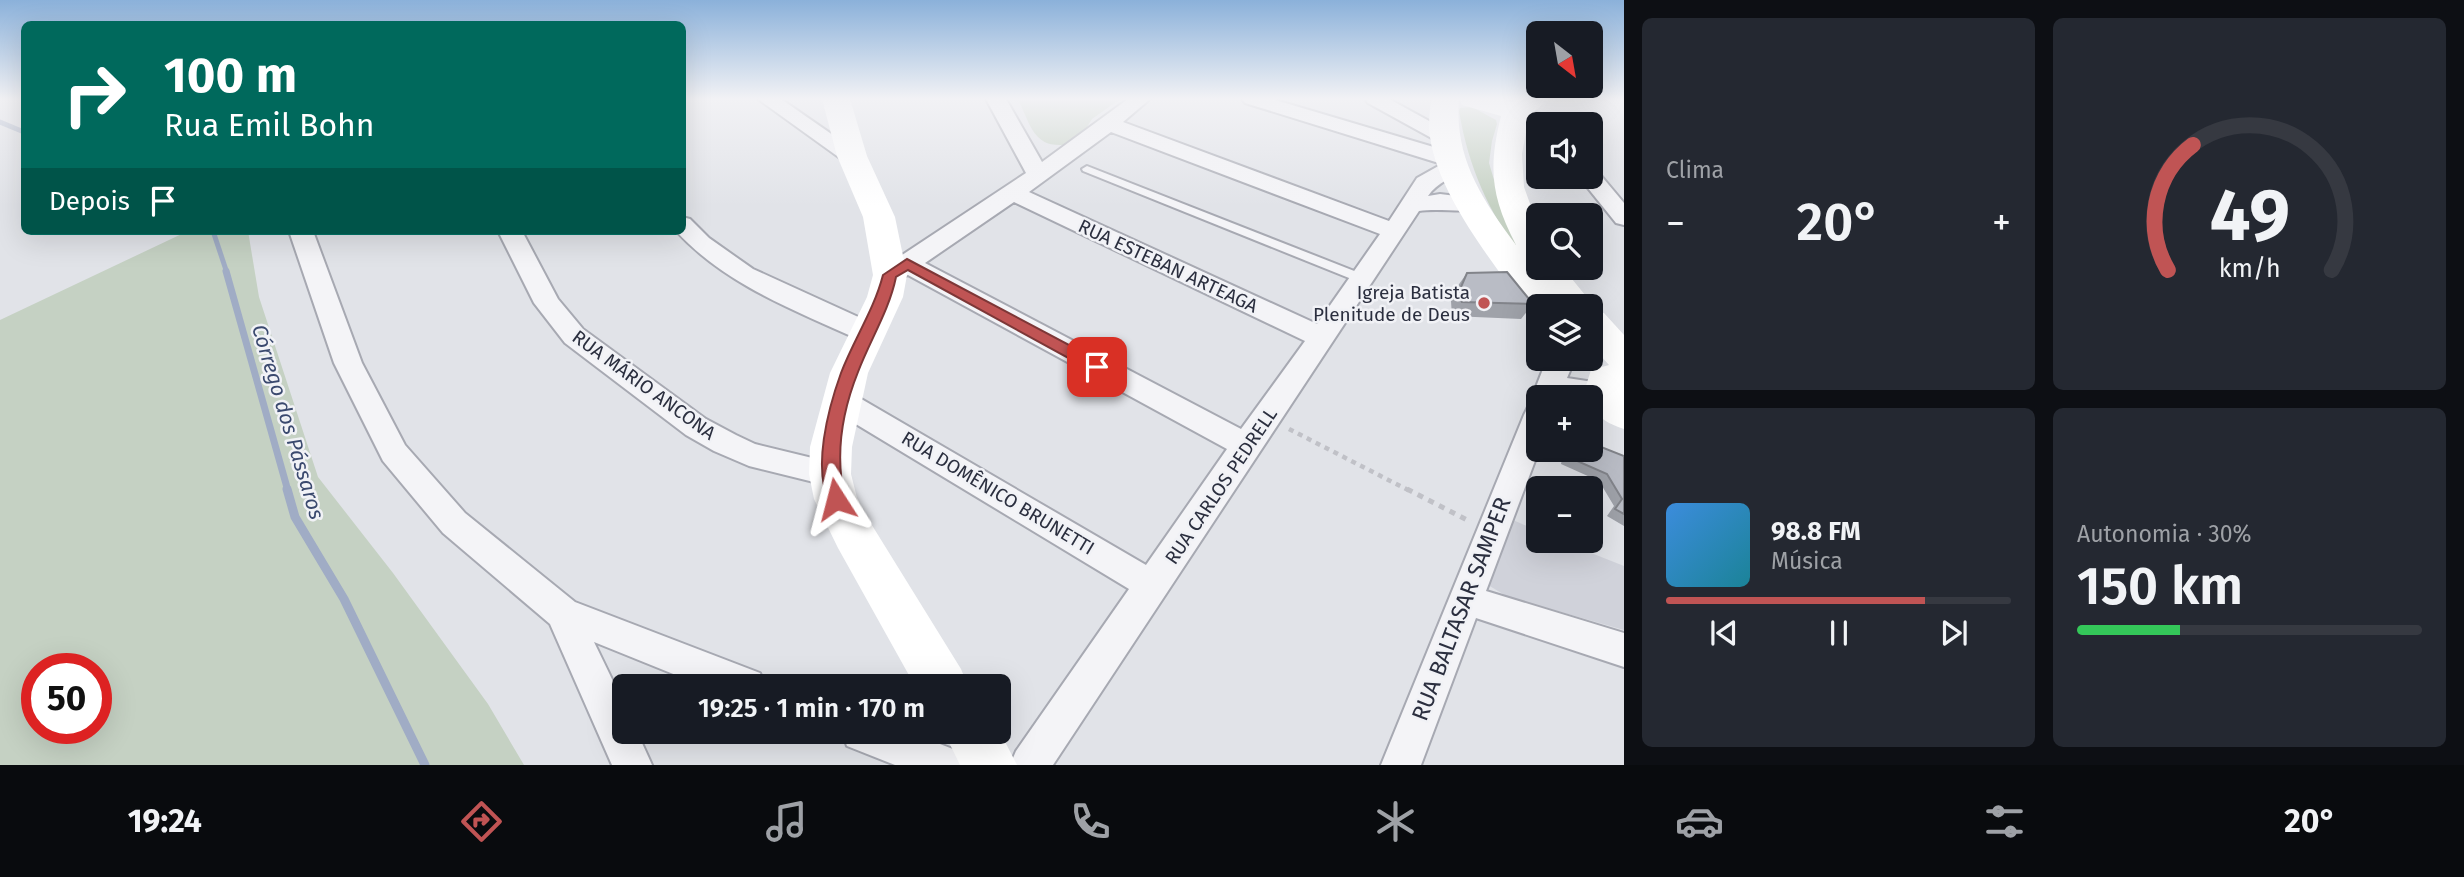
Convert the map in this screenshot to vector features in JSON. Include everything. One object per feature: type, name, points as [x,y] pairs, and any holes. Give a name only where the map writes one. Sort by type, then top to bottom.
[{"type":"main road","points":[[846,135],[852,156],[899,269],[849,373],[831,447],[830,474],[836,499],[854,535],[936,674]]},
{"type":"main road","points":[[1447,135],[1448,154],[1474,204],[1534,294]]},
{"type":"main road","points":[[1515,135],[1505,163],[1508,191],[1526,235]]},
{"type":"main road","points":[[1553,280],[1608,368]]},
{"type":"main road","points":[[977,744],[989,765]]},
{"type":"street","points":[[821,135],[852,156]]},
{"type":"street","points":[[1016,135],[1037,173]]},
{"type":"street","points":[[1093,135],[1013,193],[899,269],[1246,445]]},
{"type":"street","points":[[1137,135],[1393,231]]},
{"type":"street","points":[[1379,135],[1448,154]]},
{"type":"street","points":[[1422,135],[1448,154]]},
{"type":"street","name":"RUA CARLOS PEDRELL","points":[[1030,765],[1246,445],[1363,279],[1424,183],[1448,154]]},
{"type":"street","points":[[1600,189],[1624,218]]},
{"type":"street","name":"RUA ESTEBAN ARTEAGA","points":[[1013,193],[1323,338]]},
{"type":"street","points":[[1410,205],[1440,201],[1474,204]]},
{"type":"street","points":[[686,229],[699,244],[735,271],[869,333]]},
{"type":"street","points":[[302,235],[348,363],[394,453],[454,523],[563,613],[717,674]]},
{"type":"street","name":"RUA MÁRIO ANCONA","points":[[512,235],[547,303],[574,336],[696,427],[725,443],[749,454],[830,474]]},
{"type":"street","points":[[1574,385],[1608,368]]},
{"type":"street","name":"RUA DOMÊNICO BRUNETTI","points":[[841,401],[1153,586]]},
{"type":"street","name":"RUA BALTASAR SAMPER","points":[[1401,765],[1526,445]]},
{"type":"street","points":[[1466,600],[1624,650]]},
{"type":"street","points":[[563,613],[632,765]]},
{"type":"street","points":[[891,744],[944,765]]},
{"type":"lane","points":[[1087,169],[1363,279]]},
{"type":"path","points":[[1267,417],[1491,532]]},
{"type":"shaded area","points":[[1513,520],[1526,526],[1526,553],[1591,553],[1624,566],[1624,630],[1508,597],[1488,585]]},
{"type":"green space","points":[[1082,135],[1077,143],[1063,145],[1052,144],[1037,136]]},
{"type":"green space","points":[[1464,135],[1494,135],[1489,163],[1508,227],[1526,262],[1505,232],[1476,176]]},
{"type":"green space","points":[[180,235],[249,235],[259,297],[318,477],[393,573],[488,704],[524,765],[0,765],[0,320]]},
{"type":"building","points":[[1507,272],[1526,295],[1526,304],[1462,302],[1461,287],[1467,273]]},
{"type":"building","points":[[1603,448],[1624,456],[1624,514],[1615,509],[1622,499],[1607,474],[1579,462],[1603,462]]},
{"type":"waterway","name":"Córrego dos Pássaros","points":[[214,235],[227,273]]},
{"type":"waterway","name":"Córrego dos Pássaros","points":[[226,271],[288,491]]},
{"type":"waterway","name":"Córrego dos Pássaros","points":[[287,489],[295,517],[344,599],[425,765]]},
{"type":"place","name":"Igreja Batista Plenitude de Deus","points":[[1484,303]]},
{"type":"route","points":[[836,499],[830,474],[831,447],[849,373],[885,297],[890,275],[907,264],[1097,367]]}]
